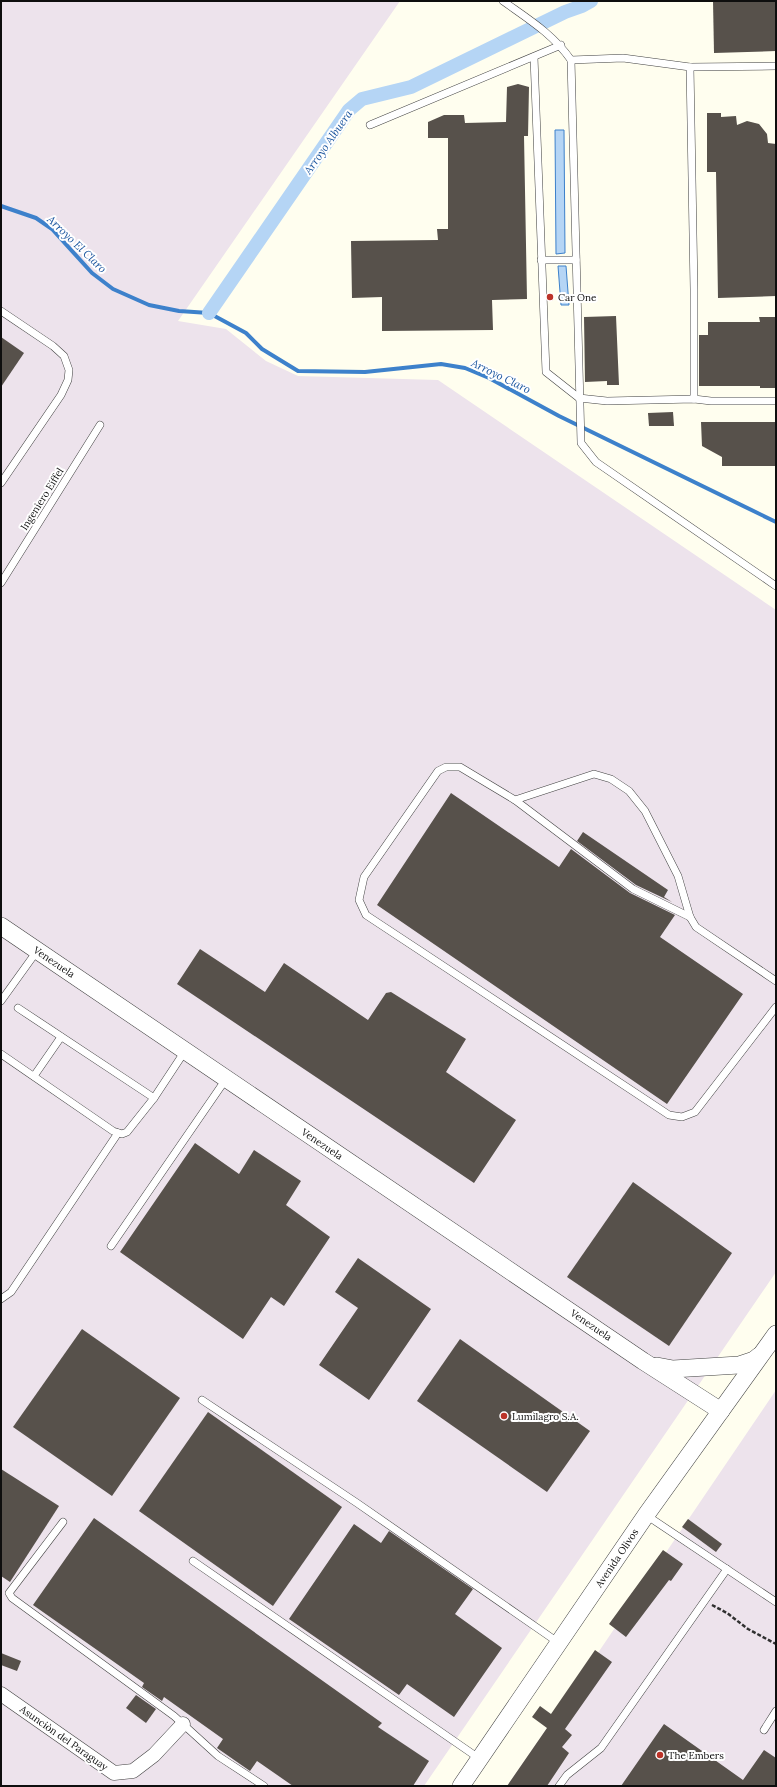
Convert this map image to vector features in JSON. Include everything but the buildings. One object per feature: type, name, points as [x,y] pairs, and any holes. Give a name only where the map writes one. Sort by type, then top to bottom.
[{"type":"street","name":"Venezuela","points":[[1,926],[644,1361]]},
{"type":"street","name":"Avenida Olivos","points":[[461,1786],[646,1515],[776,1334]]},
{"type":"street","points":[[644,1361],[664,1368],[673,1369],[740,1365],[754,1360],[764,1352]]},
{"type":"street","points":[[644,1361],[721,1411]]},
{"type":"street","name":"Asunciòn del Paraguay","points":[[1,1694],[114,1773],[133,1771],[154,1755],[183,1724]]},
{"type":"lane","points":[[503,1],[551,35],[561,45],[571,60],[581,443],[596,462],[776,586]]},
{"type":"lane","points":[[370,125],[561,45]]},
{"type":"lane","points":[[534,57],[546,372],[579,400],[607,401],[694,399],[711,401],[776,401]]},
{"type":"lane","points":[[571,60],[623,58],[690,67],[776,66]]},
{"type":"lane","points":[[690,67],[694,289],[694,399]]},
{"type":"lane","points":[[541,260],[576,260]]},
{"type":"lane","points":[[1,311],[64,356],[69,370],[68,380],[61,395],[1,483]]},
{"type":"lane","name":"Ingeniero Eiffel","points":[[1,583],[100,425]]},
{"type":"lane","points":[[690,917],[633,889],[515,800],[460,767],[446,767],[438,772],[364,877],[359,900],[366,915],[669,1115],[682,1117],[696,1112],[776,1007]]},
{"type":"lane","points":[[515,800],[594,774],[611,779],[629,791],[645,811],[678,876],[690,917],[696,927],[776,981]]},
{"type":"lane","points":[[1,1001],[4,989],[37,950]]},
{"type":"lane","points":[[18,1008],[154,1098]]},
{"type":"lane","points":[[34,1076],[61,1037]]},
{"type":"lane","points":[[1,1054],[118,1133],[127,1132],[154,1098],[185,1051]]},
{"type":"lane","points":[[110,1246],[226,1079]]},
{"type":"lane","points":[[1,1299],[11,1292],[118,1133]]},
{"type":"lane","points":[[202,1400],[357,1503],[559,1643]]},
{"type":"lane","points":[[646,1515],[776,1602]]},
{"type":"lane","points":[[63,1522],[9,1593],[12,1598],[174,1716],[218,1756],[264,1786]]},
{"type":"lane","points":[[193,1561],[480,1759]]},
{"type":"lane","points":[[560,1786],[567,1775],[601,1748],[727,1569]]},
{"type":"lane","points":[[764,1730],[776,1711]]},
{"type":"path","points":[[704,1602],[723,1611],[748,1629],[776,1644]]},
{"type":"shaded area","points":[[1,1],[400,1],[178,321],[226,329],[266,361],[298,376],[438,380],[776,610],[776,1272],[424,1786],[1,1786]]},
{"type":"shaded area","points":[[776,1390],[776,1786],[507,1786],[543,1734]]},
{"type":"water","points":[[555,130],[564,130],[565,253],[556,254]]},
{"type":"water","points":[[558,266],[566,266],[569,305],[561,305]]},
{"type":"waterway","name":"Arroyo Albuera","points":[[209,313],[349,110],[362,99],[411,87],[565,12],[591,1]]},
{"type":"waterway","name":"Arroyo Claro","points":[[1,206],[36,218],[52,229],[92,273],[113,289],[149,305],[179,311],[209,313],[246,333],[262,349],[298,371],[365,372],[441,364],[465,368],[489,378],[559,416],[776,522]]},
{"type":"place","name":"Car One","points":[[550,297]]},
{"type":"place","name":"Lumilagro S.A.","points":[[504,1416]]},
{"type":"place","name":"The Embers","points":[[660,1755]]},
{"type":"water label","name":"Arroyo El Claro","points":[[77,244]]}]
